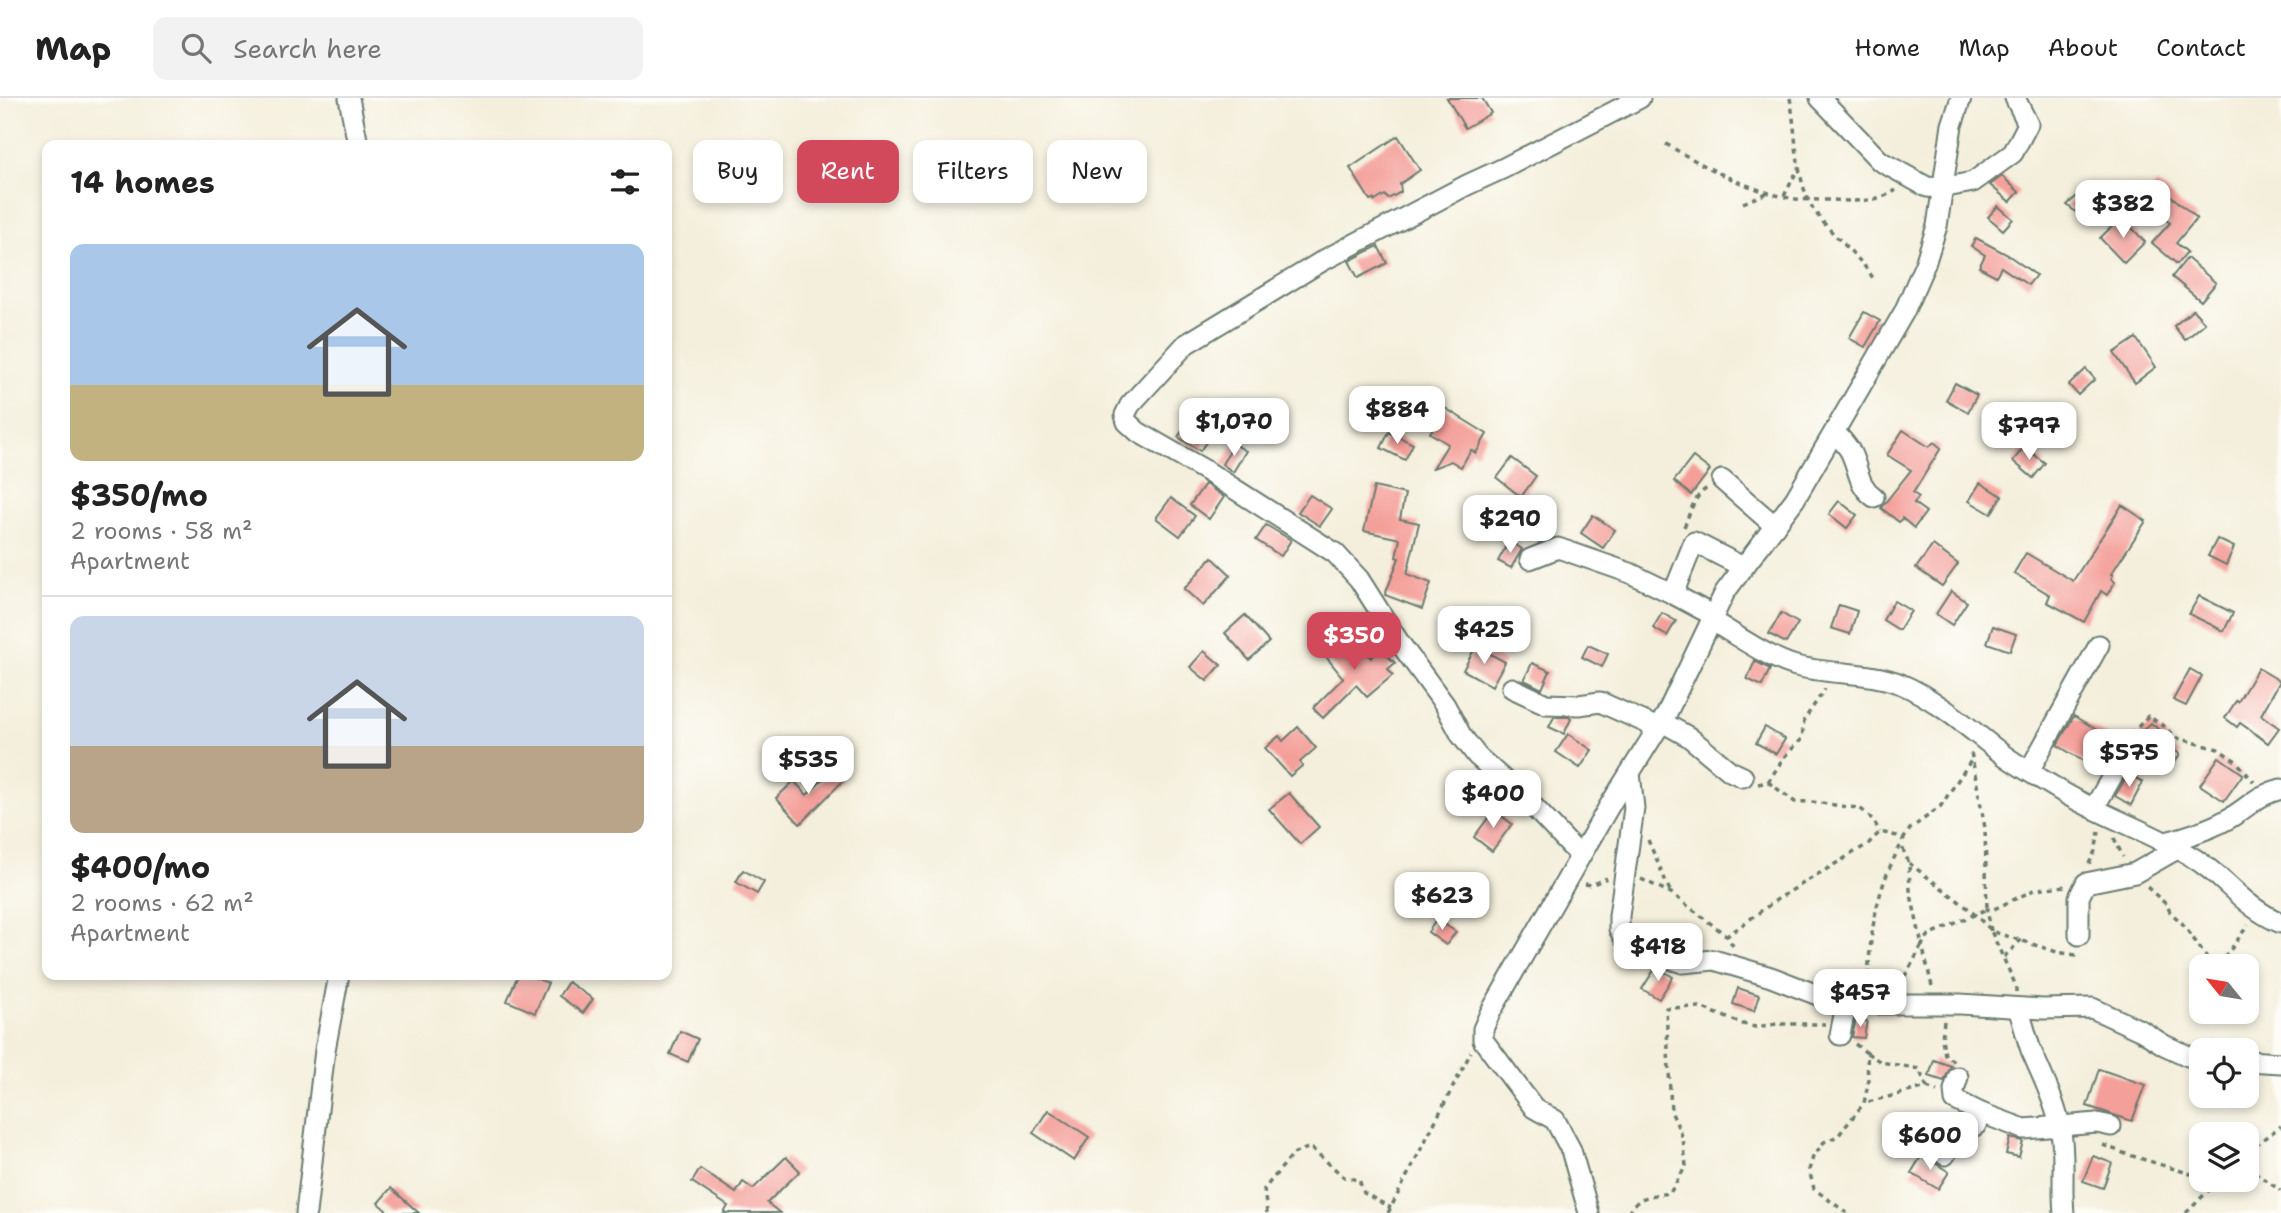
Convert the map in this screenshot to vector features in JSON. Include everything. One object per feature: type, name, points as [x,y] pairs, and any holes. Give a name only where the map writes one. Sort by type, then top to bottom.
[{"type":"street","points":[[349,98],[357,140]]},
{"type":"street","points":[[1580,856],[1532,805],[1477,756],[1359,579],[1335,553],[1208,472],[1138,432],[1127,422],[1125,415],[1130,405],[1186,344],[1370,235],[1640,98]]},
{"type":"street","points":[[1820,98],[1880,161],[1927,187],[1941,188],[1973,182],[2012,153],[2028,124],[2015,98]]},
{"type":"street","points":[[1589,1213],[1571,1150],[1555,1120],[1534,1108],[1483,1040],[1483,1029],[1580,856],[1660,725],[1725,592],[1795,499],[1904,312],[1926,264],[1937,226],[1952,125],[1961,98]]},
{"type":"street","points":[[1835,432],[1850,452],[1866,492],[1874,497]]},
{"type":"street","points":[[1721,480],[1774,526]]},
{"type":"street","points":[[1673,594],[1694,542],[1743,567]]},
{"type":"street","points":[[1530,559],[1558,548],[1630,573],[1673,594],[1781,661],[1900,684],[1955,716],[2029,771],[2100,815],[2194,858],[2257,911],[2281,923]]},
{"type":"street","points":[[2029,771],[2099,645]]},
{"type":"street","points":[[1512,688],[1546,704],[1579,705],[1600,702],[1660,725],[1689,737],[1730,771],[1743,777]]},
{"type":"street","points":[[2100,815],[2132,742]]},
{"type":"street","points":[[1630,773],[1634,808],[1620,902],[1619,929],[1633,946],[1683,962],[1714,960],[1846,1004],[2092,1008],[2189,1056]]},
{"type":"street","points":[[2079,935],[2079,897],[2086,883],[2136,873],[2172,846],[2232,817],[2272,791]]},
{"type":"street","points":[[306,1213],[325,1050],[338,980]]},
{"type":"street","points":[[1840,1035],[1846,1004]]},
{"type":"street","points":[[2018,1008],[2060,1127],[2064,1164],[2064,1213]]},
{"type":"street","points":[[2259,1062],[2281,1063]]},
{"type":"street","points":[[1958,1077],[1954,1090],[1955,1100],[2024,1129],[2097,1123],[2111,1126]]},
{"type":"street","points":[[1945,1155],[1955,1138],[1976,1125],[1981,1113]]},
{"type":"path","points":[[1790,98],[1808,199],[1816,212],[1874,278]]},
{"type":"path","points":[[1666,144],[1690,159],[1784,196],[1858,202],[1888,195],[1913,180]]},
{"type":"path","points":[[1784,196],[1800,165]]},
{"type":"path","points":[[1743,203],[1769,192]]},
{"type":"path","points":[[1694,542],[1683,529],[1695,501],[1704,490],[1721,480]]},
{"type":"path","points":[[1743,777],[1755,785],[1768,782],[1785,756],[1802,739],[1804,720],[1836,673]]},
{"type":"path","points":[[2132,742],[2137,727],[2148,716],[2177,738],[2218,749],[2272,791]]},
{"type":"path","points":[[1963,723],[1973,759],[1985,828],[1987,909],[1991,930],[2015,986],[2018,1008]]},
{"type":"path","points":[[1875,1005],[1868,959],[1874,916],[1888,869],[1910,829],[1940,807],[1973,759],[1989,743]]},
{"type":"path","points":[[1768,782],[1795,802],[1811,800],[1837,807],[1860,808],[1873,820],[1880,832],[1903,840]]},
{"type":"path","points":[[1875,1005],[1907,973],[1929,935],[2036,889],[2086,883],[2100,815]]},
{"type":"path","points":[[1727,936],[1780,898],[1868,844],[1880,832]]},
{"type":"path","points":[[2112,835],[2123,858],[2150,891],[2167,905],[2204,954]]},
{"type":"path","points":[[1647,839],[1671,893]]},
{"type":"path","points":[[1900,845],[1909,863],[1910,890],[1927,973],[1939,1005],[1945,1011],[1942,1039],[1945,1055],[1959,1065],[1958,1077]]},
{"type":"path","points":[[1909,863],[1976,915],[1991,930],[2056,952],[2076,955],[2079,935]]},
{"type":"path","points":[[1561,889],[1578,884],[1591,885],[1626,871],[1671,893],[1727,936],[1750,971]]},
{"type":"path","points":[[2227,954],[2257,911]]},
{"type":"path","points":[[2004,957],[2021,940]]},
{"type":"path","points":[[1628,1213],[1636,1202],[1644,1197],[1670,1193],[1686,1166],[1683,1138],[1671,1111],[1666,1008],[1700,1007],[1755,1027],[1826,1024],[1881,1062],[1919,1069],[1927,1087]]},
{"type":"path","points":[[1267,1213],[1264,1189],[1293,1154],[1310,1147],[1344,1177],[1359,1180],[1364,1193],[1389,1211],[1483,1029]]},
{"type":"path","points":[[1847,1213],[1814,1189],[1809,1170],[1813,1157],[1824,1142],[1838,1136],[1864,1103],[1868,1084],[1867,1053]]},
{"type":"path","points":[[1864,1103],[1927,1087],[1955,1100]]},
{"type":"path","points":[[2259,1142],[2281,1126]]},
{"type":"path","points":[[2093,1140],[2126,1154],[2189,1173]]},
{"type":"path","points":[[2259,1175],[2281,1190]]},
{"type":"path","points":[[2186,1213],[2207,1192]]},
{"type":"building","points":[[1447,98],[1482,98],[1491,113],[1465,128]]},
{"type":"building","points":[[1398,136],[1420,170],[1400,184],[1401,192],[1388,199],[1385,195],[1375,201],[1370,200],[1350,168]]},
{"type":"building","points":[[2002,176],[2019,192],[2010,202],[1990,185]]},
{"type":"building","points":[[2090,184],[2100,194],[2082,217],[2067,205]]},
{"type":"building","points":[[2157,184],[2197,218],[2176,243],[2187,252],[2177,264],[2152,243],[2170,223],[2159,214],[2162,212],[2141,199]]},
{"type":"building","points":[[1998,206],[2013,219],[2003,230],[1988,217]]},
{"type":"building","points":[[2122,217],[2145,242],[2124,263],[2100,238]]},
{"type":"building","points":[[1976,238],[2008,255],[2036,275],[2028,285],[2001,267],[1996,276],[1979,267],[1985,255],[1971,246]]},
{"type":"building","points":[[1378,246],[1387,263],[1358,278],[1349,261]]},
{"type":"building","points":[[2187,258],[2216,283],[2201,301],[2172,277]]},
{"type":"building","points":[[2193,310],[2205,323],[2185,340],[2174,326]]},
{"type":"building","points":[[1864,312],[1880,321],[1865,347],[1849,338]]},
{"type":"building","points":[[2136,338],[2156,367],[2135,383],[2114,353]]},
{"type":"building","points":[[2086,369],[2095,379],[2078,395],[2069,385]]},
{"type":"building","points":[[1955,383],[1977,395],[1968,412],[1946,400]]},
{"type":"building","points":[[1445,408],[1487,434],[1476,453],[1471,450],[1461,467],[1451,461],[1433,468],[1448,444],[1430,433]]},
{"type":"building","points":[[1192,417],[1213,432],[1200,451],[1178,437]]},
{"type":"building","points":[[1903,430],[1929,447],[1934,442],[1941,448],[1913,493],[1919,497],[1914,503],[1926,512],[1914,528],[1902,518],[1899,522],[1881,508],[1911,470],[1887,455]]},
{"type":"building","points":[[1389,432],[1413,444],[1405,460],[1381,448]]},
{"type":"building","points":[[1234,444],[1246,451],[1233,472],[1222,464]]},
{"type":"building","points":[[2024,447],[2045,463],[2033,478],[2013,461]]},
{"type":"building","points":[[1693,457],[1710,470],[1691,495],[1674,481]]},
{"type":"building","points":[[1512,458],[1536,476],[1521,497],[1497,478]]},
{"type":"building","points":[[1980,483],[2002,496],[1991,514],[1969,501]]},
{"type":"building","points":[[1205,484],[1224,497],[1209,519],[1190,505]]},
{"type":"building","points":[[1374,487],[1405,494],[1400,519],[1419,523],[1407,574],[1431,583],[1422,609],[1385,595],[1399,558],[1396,557],[1400,539],[1364,531]]},
{"type":"building","points":[[1310,495],[1332,509],[1320,526],[1298,512]]},
{"type":"building","points":[[1171,498],[1195,516],[1180,536],[1156,518]]},
{"type":"building","points":[[1839,501],[1857,515],[1847,528],[1829,514]]},
{"type":"building","points":[[2122,505],[2146,521],[2111,574],[2111,579],[2115,582],[2107,595],[2101,591],[2084,622],[2047,602],[2050,595],[2014,573],[2026,553],[2073,581]]},
{"type":"building","points":[[1593,515],[1615,530],[1603,548],[1581,533]]},
{"type":"building","points":[[1266,525],[1291,540],[1281,556],[1256,540]]},
{"type":"building","points":[[2217,539],[2234,547],[2226,565],[2208,556]]},
{"type":"building","points":[[1509,541],[1522,549],[1511,568],[1498,561]]},
{"type":"building","points":[[1933,545],[1958,564],[1942,586],[1916,568]]},
{"type":"building","points":[[1212,557],[1231,575],[1203,606],[1184,589]]},
{"type":"building","points":[[1951,591],[1967,602],[1952,625],[1936,614]]},
{"type":"building","points":[[2199,596],[2233,613],[2224,631],[2189,614]]},
{"type":"building","points":[[1894,601],[1911,611],[1899,630],[1883,620]]},
{"type":"building","points":[[1839,605],[1857,611],[1850,634],[1831,628]]},
{"type":"building","points":[[1662,613],[1676,621],[1667,636],[1653,628]]},
{"type":"building","points":[[1781,613],[1798,623],[1786,643],[1769,634]]},
{"type":"building","points":[[1245,615],[1269,642],[1249,660],[1225,633]]},
{"type":"building","points":[[1993,626],[2016,634],[2010,651],[1987,643]]},
{"type":"building","points":[[1352,635],[1371,658],[1381,649],[1395,663],[1388,669],[1393,675],[1367,697],[1356,685],[1323,718],[1313,708],[1343,678],[1323,653],[1336,642],[1339,646]]},
{"type":"building","points":[[1588,645],[1608,654],[1602,667],[1582,657]]},
{"type":"building","points":[[1476,646],[1505,662],[1492,686],[1463,670]]},
{"type":"building","points":[[1204,651],[1221,665],[1207,681],[1190,667]]},
{"type":"building","points":[[1755,661],[1770,669],[1762,686],[1747,679]]},
{"type":"building","points":[[1532,663],[1550,671],[1542,689],[1524,680]]},
{"type":"building","points":[[2258,668],[2280,681],[2261,715],[2279,728],[2268,743],[2240,723],[2237,727],[2225,718]]},
{"type":"building","points":[[2190,669],[2202,676],[2186,706],[2173,700]]},
{"type":"building","points":[[2074,716],[2107,736],[2090,765],[2057,745]]},
{"type":"building","points":[[1554,717],[1571,719],[1564,734],[1549,727]]},
{"type":"building","points":[[2151,723],[2168,737],[2163,743],[2180,754],[2172,766],[2144,742],[2140,733]]},
{"type":"building","points":[[1298,727],[1316,748],[1300,762],[1302,766],[1290,776],[1265,748],[1279,736],[1283,741]]},
{"type":"building","points":[[1765,727],[1785,739],[1776,754],[1756,743]]},
{"type":"building","points":[[1568,734],[1592,750],[1580,768],[1556,752]]},
{"type":"building","points":[[2219,757],[2243,774],[2224,801],[2200,785]]},
{"type":"building","points":[[833,769],[844,780],[800,824],[776,798],[794,781],[807,795]]},
{"type":"building","points":[[2128,774],[2143,782],[2131,805],[2115,796]]},
{"type":"building","points":[[1289,793],[1319,827],[1300,844],[1269,809]]},
{"type":"building","points":[[1494,810],[1512,824],[1492,851],[1474,837]]},
{"type":"building","points":[[743,870],[764,882],[757,894],[736,882]]},
{"type":"building","points":[[1437,919],[1456,932],[1446,945],[1428,932]]},
{"type":"building","points":[[1656,967],[1673,977],[1659,999],[1642,989]]},
{"type":"building","points":[[516,980],[540,980],[548,983],[535,1013],[507,1001]]},
{"type":"building","points":[[568,982],[593,999],[583,1013],[559,996]]},
{"type":"building","points":[[1738,988],[1759,995],[1754,1011],[1733,1004]]},
{"type":"building","points":[[1856,1019],[1867,1021],[1864,1038],[1852,1037]]},
{"type":"building","points":[[680,1031],[698,1039],[688,1062],[670,1054]]},
{"type":"building","points":[[1934,1060],[1951,1066],[1944,1081],[1929,1076]]},
{"type":"building","points":[[2099,1069],[2146,1085],[2132,1121],[2087,1106]]},
{"type":"building","points":[[1048,1110],[1089,1137],[1074,1161],[1033,1133]]},
{"type":"building","points":[[2010,1138],[2023,1141],[2019,1157],[2006,1154]]},
{"type":"building","points":[[1922,1155],[1949,1172],[1938,1189],[1911,1173]]},
{"type":"building","points":[[2093,1156],[2112,1163],[2103,1188],[2083,1181]]},
{"type":"building","points":[[786,1157],[800,1171],[767,1203],[780,1213],[724,1213],[728,1206],[692,1182],[700,1169],[736,1193],[743,1182],[753,1189]]},
{"type":"building","points":[[391,1188],[419,1213],[389,1213],[378,1203]]}]
